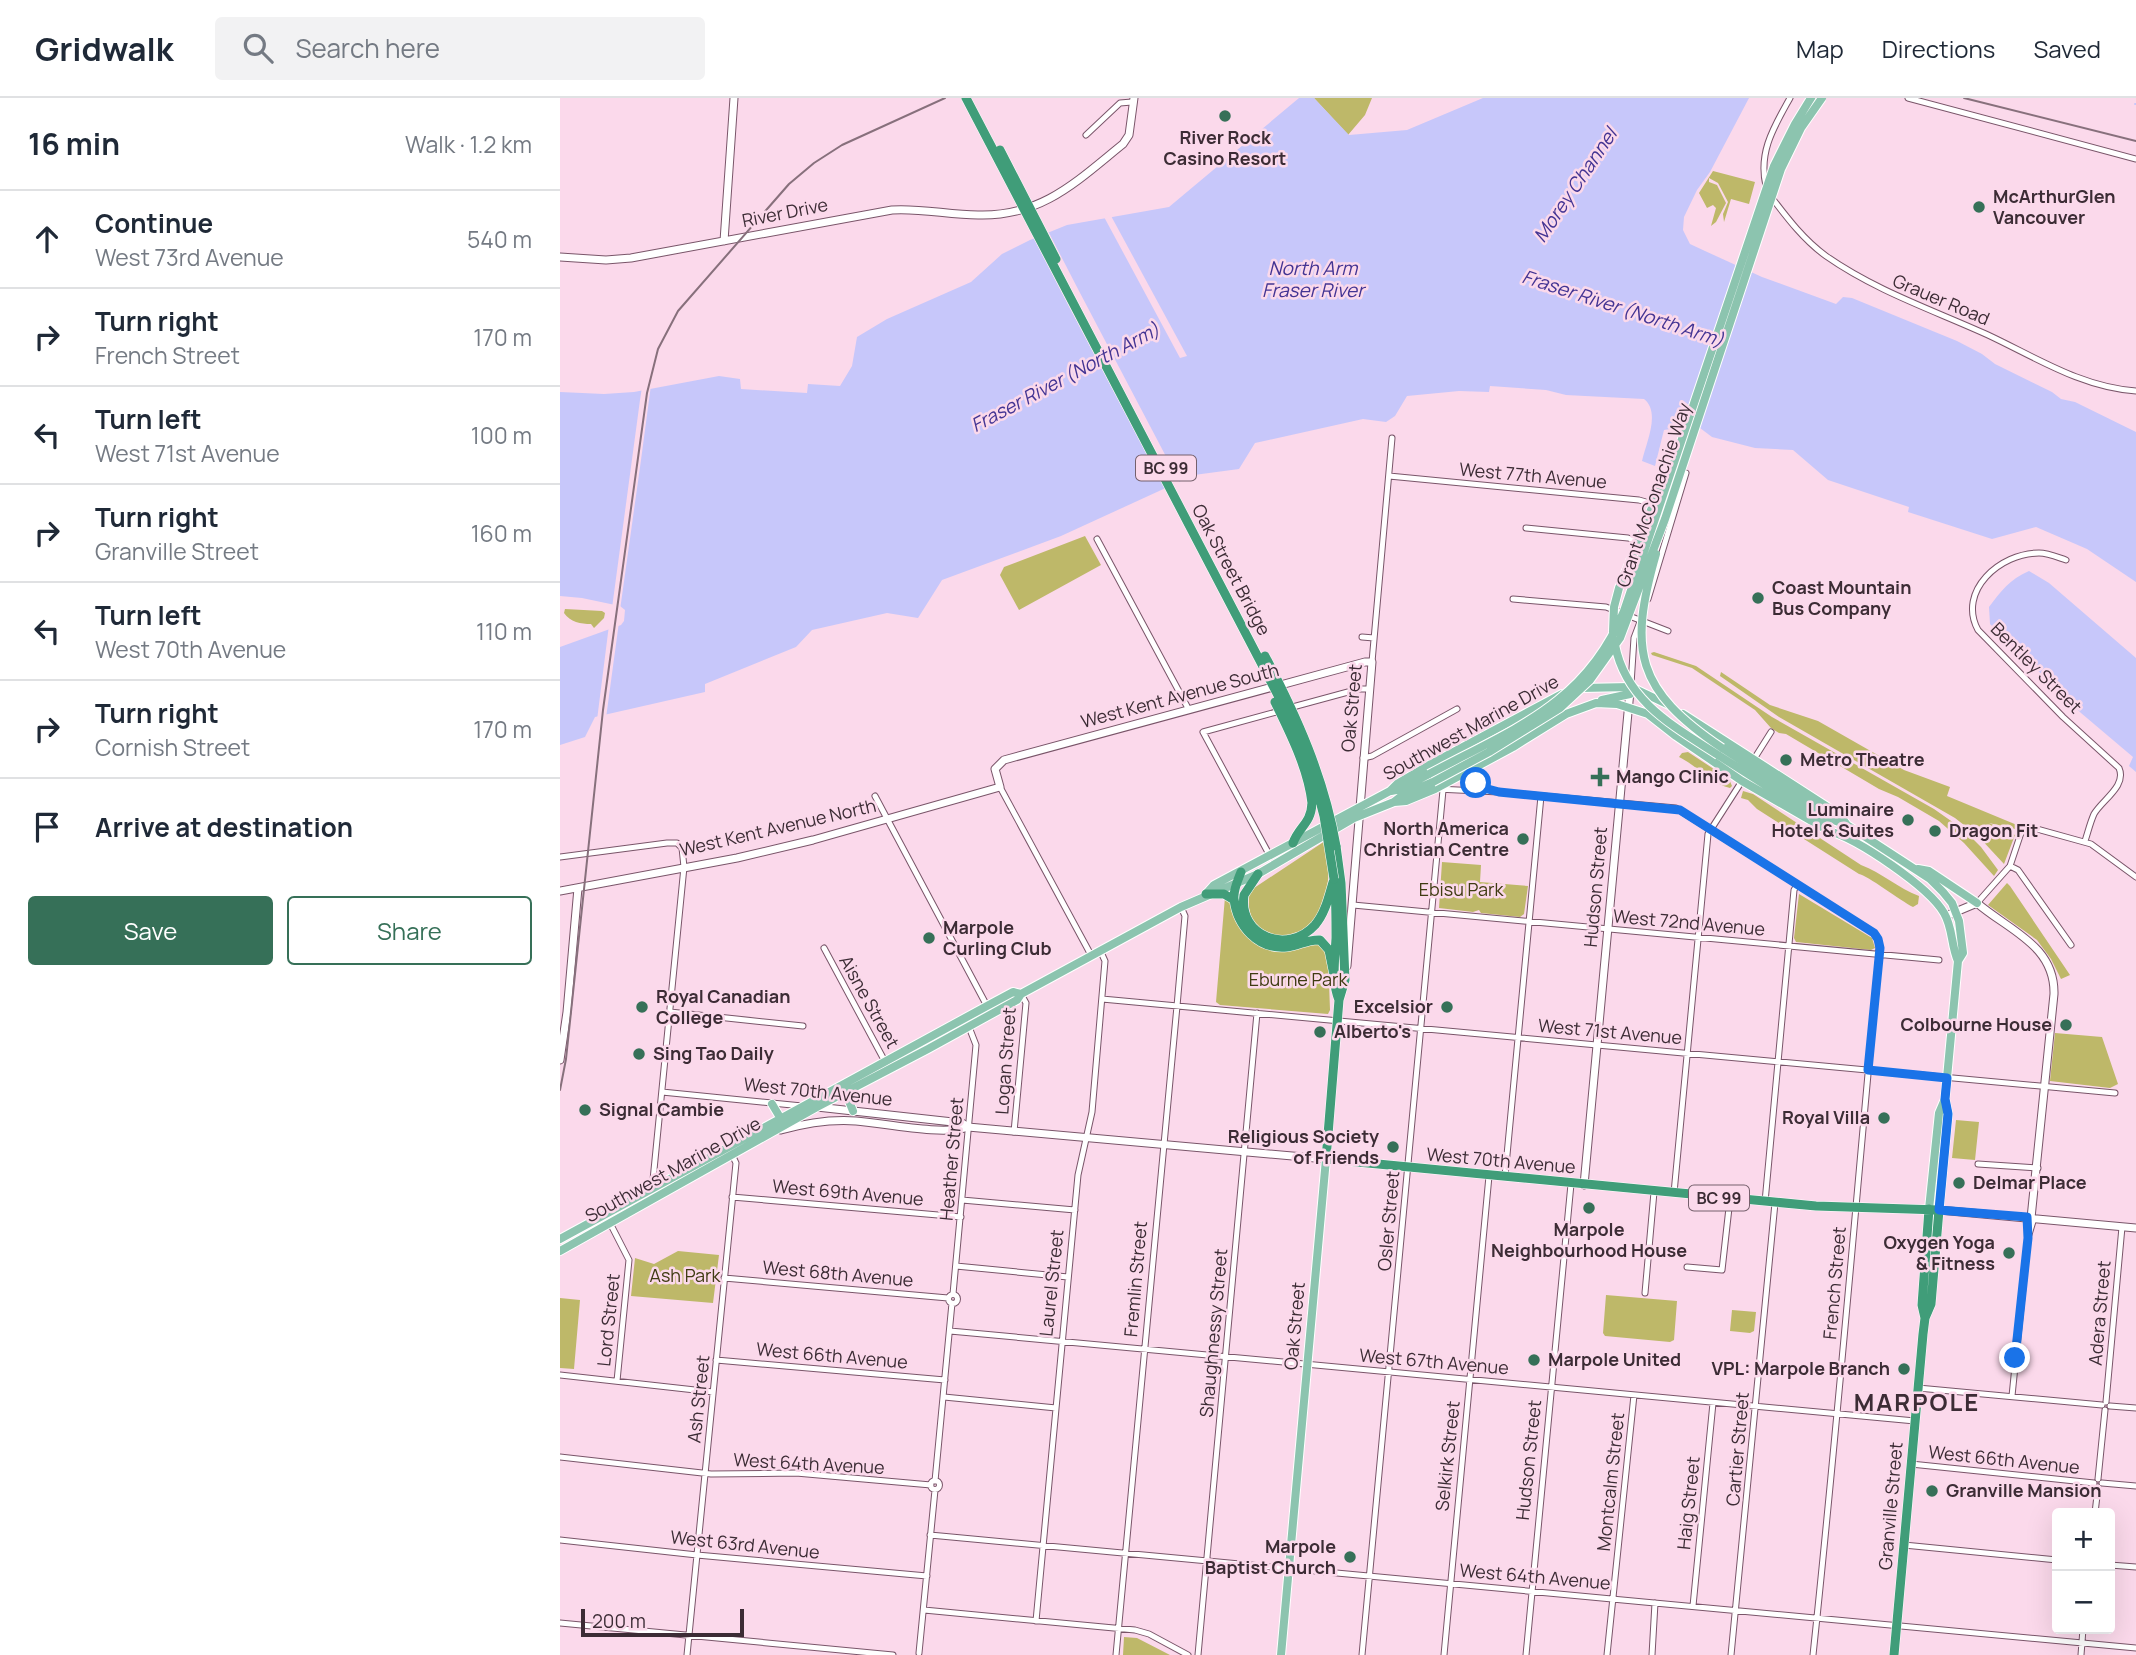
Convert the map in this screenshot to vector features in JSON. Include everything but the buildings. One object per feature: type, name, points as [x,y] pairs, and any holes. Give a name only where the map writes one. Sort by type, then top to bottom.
[{"type":"highway","name":"Oak Street Bridge","points":[[967,98],[1294,726],[1315,782],[1324,816],[1335,882]]},
{"type":"highway","name":"Oak Street Bridge","points":[[973,98],[1300,724],[1330,814],[1335,882]]},
{"type":"highway","points":[[1266,670],[1267,682],[1303,768],[1312,803],[1309,820],[1295,836],[1293,843]]},
{"type":"highway","points":[[1241,872],[1234,900],[1243,925],[1253,937],[1262,943],[1283,947],[1313,940],[1324,943],[1329,950],[1334,975]]},
{"type":"highway","points":[[1258,874],[1244,895],[1246,917],[1261,935],[1279,941],[1297,938],[1314,926],[1323,914],[1335,882]]},
{"type":"highway","name":"Oak Street","points":[[1335,882],[1334,975],[1339,1000]]},
{"type":"highway","name":"Oak Street","points":[[1326,1159],[1339,1000],[1345,980],[1335,882]]},
{"type":"highway","points":[[1206,894],[1224,894],[1234,900]]},
{"type":"highway","name":"West 70th Avenue","points":[[1326,1159],[1730,1199],[1855,1209],[1934,1210]]},
{"type":"highway","name":"Granville Street","points":[[1894,1655],[1925,1318],[1931,1304],[1934,1210]]},
{"type":"main road","name":"Grant McConachie Way","points":[[1390,791],[1435,784],[1554,705],[1600,657],[1624,611],[1774,166],[1811,98]]},
{"type":"main road","name":"Grant McConachie Way","points":[[1394,802],[1402,795],[1435,784],[1548,717],[1571,699],[1606,660],[1625,626],[1665,519],[1781,169],[1801,128],[1822,98]]},
{"type":"main road","points":[[1675,458],[1670,464],[1619,588],[1613,624],[1615,645],[1627,680],[1647,706],[1664,720],[1847,825]]},
{"type":"main road","points":[[1665,519],[1644,599],[1641,625],[1649,674],[1668,705],[1685,723],[1720,751],[1842,835]]},
{"type":"main road","name":"Southwest Marine Drive","points":[[560,1240],[655,1187],[776,1131],[989,1010],[1017,1000],[1021,994],[1181,906],[1258,874],[1330,831],[1397,784],[1431,764],[1566,692],[1585,687],[1630,690],[1659,699],[1840,816],[1847,825],[1915,869],[1943,891],[1956,912]]},
{"type":"main road","points":[[1596,703],[1630,690]]},
{"type":"main road","name":"Southwest Marine Drive","points":[[1435,784],[1476,767],[1566,714],[1596,703],[1628,707],[1648,714],[1742,780],[1829,831],[1842,835],[1921,887],[1946,916]]},
{"type":"main road","name":"Southwest Marine Drive","points":[[1206,894],[1214,885],[1293,843],[1359,811],[1394,802]]},
{"type":"main road","points":[[1915,869],[1928,871],[1977,903]]},
{"type":"main road","name":"Granville Street","points":[[1956,912],[1963,940],[1963,953],[1958,961]]},
{"type":"main road","name":"Granville Street","points":[[1934,1210],[1948,1114],[1945,1099],[1958,961],[1946,916]]},
{"type":"main road","name":"Southwest Marine Drive","points":[[560,1251],[660,1196],[781,1119],[969,1027],[989,1010]]},
{"type":"main road","points":[[851,1090],[849,1101],[853,1111]]},
{"type":"main road","points":[[772,1104],[781,1119]]},
{"type":"main road","name":"Oak Street","points":[[1281,1655],[1326,1159]]},
{"type":"street","points":[[724,241],[734,98]]},
{"type":"street","name":"Grauer Road","points":[[1790,98],[1767,142],[1763,167],[1765,185],[1769,194],[1809,242],[1869,284],[1986,334],[2073,377],[2099,386],[2136,391]]},
{"type":"street","points":[[1908,98],[2136,159]]},
{"type":"street","points":[[1086,135],[1119,103],[1133,100]]},
{"type":"street","name":"River Drive","points":[[560,257],[618,259],[892,210],[924,210],[982,216],[1016,211],[1055,198],[1123,144],[1129,135],[1133,100]]},
{"type":"street","name":"Oak Street","points":[[1345,980],[1392,438]]},
{"type":"street","name":"Hudson Street","points":[[1584,1185],[1634,638],[1686,473]]},
{"type":"street","name":"West 77th Avenue","points":[[1389,477],[1639,500],[1674,511]]},
{"type":"street","points":[[1525,528],[1628,538],[1663,550]]},
{"type":"street","points":[[1097,539],[1189,710]]},
{"type":"street","name":"Bentley Street","points":[[2066,561],[2038,553],[2008,559],[1987,574],[1975,593],[1972,620],[1978,630],[2063,717],[2119,768],[2121,781],[2095,814],[2085,841]]},
{"type":"street","points":[[1513,598],[1606,607],[1668,631]]},
{"type":"street","points":[[1362,637],[1374,638]]},
{"type":"street","name":"West Kent Avenue South","points":[[1000,786],[995,773],[998,764],[1004,760],[1363,662],[1372,662]]},
{"type":"street","points":[[1270,856],[1203,732],[1359,689],[1369,689]]},
{"type":"street","points":[[1363,758],[1372,757],[1457,709]]},
{"type":"street","points":[[1676,736],[1688,717]]},
{"type":"street","points":[[1754,759],[1771,732]]},
{"type":"street","points":[[1476,767],[1476,783],[1499,792]]},
{"type":"street","points":[[1674,1193],[1707,834],[1742,780]]},
{"type":"street","points":[[1435,784],[1676,808],[1874,933],[1879,942],[1879,955]]},
{"type":"street","name":"Osler Street","points":[[1362,1655],[1431,913],[1435,784]]},
{"type":"street","points":[[1000,786],[1091,955]]},
{"type":"street","name":"West Kent Avenue North","points":[[560,891],[813,840],[1000,786]]},
{"type":"street","points":[[875,796],[989,1010]]},
{"type":"street","points":[[1505,1178],[1541,796]]},
{"type":"street","points":[[1946,916],[1977,903],[2010,866],[2022,830],[2026,826],[2085,841],[2100,848],[2136,877]]},
{"type":"street","points":[[560,857],[677,844],[682,849],[684,867],[653,1180],[660,1196]]},
{"type":"street","points":[[2010,866],[2018,870],[2071,945]]},
{"type":"street","name":"Cartier Street","points":[[1731,1655],[1756,1406],[1777,1062],[1797,885]]},
{"type":"street","points":[[560,1060],[578,888]]},
{"type":"street","points":[[1977,903],[2027,939],[2043,957],[2051,970],[2054,995],[2038,1168],[2012,1396]]},
{"type":"street","name":"West 72nd Avenue","points":[[1353,905],[1939,960]]},
{"type":"street","name":"Fremlin Street","points":[[1115,1655],[1185,916],[1181,906]]},
{"type":"street","name":"Aisne Street","points":[[824,948],[888,1066]]},
{"type":"street","name":"Laurel Street","points":[[1036,1621],[1078,1175],[1092,1112],[1105,961],[1100,950]]},
{"type":"street","name":"French Street","points":[[1813,1655],[1838,1414],[1879,955]]},
{"type":"street","name":"Logan Street","points":[[1014,1132],[1026,1003],[1021,994]]},
{"type":"street","name":"West 71st Avenue","points":[[1102,999],[2115,1093]]},
{"type":"street","points":[[670,1012],[803,1026]]},
{"type":"street","name":"Shaughnessy Street","points":[[1198,1655],[1257,1013]]},
{"type":"street","name":"Heather Street","points":[[919,1654],[976,1045],[969,1027]]},
{"type":"street","name":"West 70th Avenue","points":[[663,1092],[962,1123],[968,1127],[1014,1132],[1326,1159]]},
{"type":"street","name":"West 70th Avenue","points":[[776,1131],[810,1122],[836,1120],[961,1130],[968,1127]]},
{"type":"street","name":"Ash Street","points":[[687,1655],[736,1163],[731,1151]]},
{"type":"street","points":[[1978,1164],[2038,1168]]},
{"type":"street","name":"Selkirk Street","points":[[1444,1655],[1489,1176]]},
{"type":"street","name":"Hudson Street","points":[[1526,1655],[1571,1184]]},
{"type":"street","points":[[1645,1293],[1654,1192]]},
{"type":"street","name":"West 69th Avenue","points":[[732,1197],[961,1217]]},
{"type":"street","points":[[1686,1267],[1722,1270],[1730,1199]]},
{"type":"street","points":[[962,1200],[1075,1210]]},
{"type":"street","name":"West 70th Avenue","points":[[1934,1210],[2031,1218]]},
{"type":"street","points":[[2031,1218],[2136,1228]]},
{"type":"street","name":"Lord Street","points":[[610,1223],[629,1260],[617,1381]]},
{"type":"street","name":"Adera Street","points":[[2096,1508],[2122,1227]]},
{"type":"street","points":[[956,1266],[1068,1277]]},
{"type":"street","name":"West 68th Avenue","points":[[724,1278],[951,1299]]},
{"type":"street","name":"West 67th Avenue","points":[[950,1331],[1915,1421]]},
{"type":"street","name":"West 66th Avenue","points":[[716,1360],[945,1380]]},
{"type":"street","points":[[560,1375],[713,1392]]},
{"type":"street","points":[[1918,1388],[2136,1408]]},
{"type":"street","name":"Montcalm Street","points":[[1607,1655],[1634,1395]]},
{"type":"street","points":[[944,1396],[1056,1408]]},
{"type":"street","name":"Haig Street","points":[[1693,1606],[1713,1403]]},
{"type":"street","name":"West 64th Avenue","points":[[560,1457],[705,1474],[796,1473],[934,1485]]},
{"type":"street","name":"West 66th Avenue","points":[[1911,1464],[2136,1486]]},
{"type":"street","name":"West 64th Avenue","points":[[930,1535],[2080,1640],[2136,1648]]},
{"type":"street","name":"West 63rd Avenue","points":[[560,1540],[927,1576]]},
{"type":"street","points":[[1904,1545],[2052,1560]]},
{"type":"street","points":[[2115,1565],[2136,1567]]},
{"type":"street","points":[[1652,1655],[1655,1603]]},
{"type":"street","points":[[924,1611],[1141,1631],[1188,1655]]},
{"type":"street","points":[[560,1623],[893,1655]]},
{"type":"street","points":[[2081,1655],[2082,1634]]},
{"type":"green space","points":[[1314,98],[1372,98],[1365,115],[1348,135]]},
{"type":"green space","points":[[1713,171],[1755,182],[1749,204],[1731,199],[1724,222],[1723,214],[1728,202],[1718,183],[1709,178],[1709,182],[1717,185],[1726,203],[1711,226],[1716,208],[1713,205],[1707,208],[1699,193]]},
{"type":"green space","points":[[1085,536],[1101,565],[1019,610],[1000,575],[1004,567]]},
{"type":"green space","points":[[565,609],[605,613],[604,618],[594,628],[591,624],[569,619],[564,613]]},
{"type":"green space","points":[[1654,652],[1696,666],[1772,717],[1934,809],[1964,830],[1998,870],[1994,876],[1964,843],[1939,821],[1786,734],[1779,733],[1755,710],[1692,668],[1652,655]]},
{"type":"green space","points":[[1721,672],[1770,705],[1818,721],[1904,770],[1950,787],[1947,796],[2017,825],[2015,829],[1989,823],[2015,835],[2004,864],[1978,836],[1955,818],[1779,717],[1720,676]]},
{"type":"green space","points":[[1688,752],[1729,779],[1732,786],[1730,788],[1718,783],[1679,757]]},
{"type":"green space","points":[[1743,791],[1753,794],[1861,865],[1919,896],[1918,904],[1913,907],[1757,809],[1748,800],[1741,798]]},
{"type":"green space","points":[[1325,841],[1329,871],[1326,898],[1312,925],[1301,933],[1279,938],[1254,925],[1249,904],[1251,890]]},
{"type":"green space","name":"Ebisu Park","points":[[1442,862],[1481,865],[1480,882],[1528,886],[1524,914],[1520,917],[1481,913],[1479,910],[1473,912],[1439,908]]},
{"type":"green space","points":[[2007,883],[2070,975],[2061,979],[2037,940],[1988,905]]},
{"type":"green space","points":[[1799,894],[1872,938],[1875,948],[1871,950],[1796,942],[1794,938]]},
{"type":"green space","name":"Eburne Park","points":[[1225,897],[1231,901],[1242,931],[1320,944],[1328,954],[1328,1014],[1220,1005],[1216,1002]]},
{"type":"green space","points":[[2055,1033],[2102,1037],[2118,1084],[2110,1088],[2050,1081]]},
{"type":"green space","points":[[1956,1120],[1979,1122],[1975,1160],[1952,1158]]},
{"type":"green space","name":"Ash Park","points":[[678,1251],[719,1255],[713,1303],[631,1296],[635,1258],[654,1264]]},
{"type":"green space","points":[[1606,1295],[1677,1301],[1674,1340],[1670,1342],[1605,1336]]},
{"type":"green space","points":[[560,1298],[580,1300],[574,1369],[560,1368]]},
{"type":"green space","points":[[1732,1310],[1756,1312],[1754,1331],[1730,1331]]},
{"type":"green space","points":[[1124,1637],[1137,1638],[1170,1655],[1123,1655]]},
{"type":"water","name":"North Arm Fraser River","points":[[1299,98],[1314,98],[1349,135],[1407,130],[1483,98],[1749,98],[1684,217],[1683,230],[1690,244],[1762,277],[1836,304],[1843,297],[1852,298],[1957,341],[2061,399],[2075,402],[2136,432],[2136,582],[2087,549],[2036,527],[1992,539],[1908,512],[1909,507],[1828,480],[1793,450],[1755,448],[1712,437],[1692,422],[1683,422],[1677,428],[1664,430],[1655,466],[1642,461],[1652,420],[1649,405],[1644,399],[1566,395],[1546,390],[1490,386],[1489,392],[1459,391],[1407,396],[1395,416],[1386,422],[1363,419],[1255,443],[1239,469],[1194,475],[1061,536],[942,580],[918,618],[887,613],[812,630],[796,647],[705,684],[705,692],[595,717],[585,737],[560,745],[560,647],[621,625],[625,610],[620,606],[560,596],[560,392],[634,392],[719,376],[740,379],[741,389],[807,393],[808,384],[840,386],[852,366],[857,337],[887,319],[971,282],[1002,254],[1030,240],[1067,225],[1169,207]]},
{"type":"water","points":[[2029,571],[2049,583],[2136,658],[2136,772],[2129,766],[2133,757],[2081,713],[1990,624],[1989,607],[2011,582]]},
{"type":"pier","points":[[1110,214],[1187,356],[1180,358],[1103,215]]},
{"type":"pier","points":[[1047,229],[1181,485],[1166,491],[1065,299],[1032,235]]},
{"type":"pier","points":[[651,385],[620,610],[612,608],[640,400],[642,387]]},
{"type":"pier","points":[[619,622],[606,718],[597,720],[609,625]]},
{"type":"railway","points":[[560,1090],[566,1059],[603,710],[647,393],[658,349],[678,311],[789,184],[842,145],[945,98]]},
{"type":"railway","points":[[1964,98],[2136,141]]},
{"type":"place","name":"River Rock Casino Resort","points":[[1225,116]]},
{"type":"place","name":"McArthurGlen Vancouver","points":[[1979,207]]},
{"type":"place","name":"Coast Mountain Bus Company","points":[[1758,598]]},
{"type":"place","name":"Metro Theatre","points":[[1786,760]]},
{"type":"place","name":"Mango Clinic","points":[[1600,777]]},
{"type":"place","name":"Luminaire Hotel & Suites","points":[[1908,820]]},
{"type":"place","name":"Dragon Fit","points":[[1935,831]]},
{"type":"place","name":"North America Christian Centre","points":[[1523,839]]},
{"type":"place","name":"Marpole Curling Club","points":[[929,938]]},
{"type":"place","name":"Royal Canadian College","points":[[642,1007]]},
{"type":"place","name":"Excelsior","points":[[1447,1007]]},
{"type":"place","name":"Colbourne House","points":[[2066,1025]]},
{"type":"place","name":"Alberto's","points":[[1320,1032]]},
{"type":"place","name":"Sing Tao Daily","points":[[639,1054]]},
{"type":"place","name":"Signal Cambie","points":[[585,1110]]},
{"type":"place","name":"Royal Villa","points":[[1884,1118]]},
{"type":"place","name":"Religious Society of Friends","points":[[1393,1147]]},
{"type":"place","name":"Delmar Place","points":[[1959,1183]]},
{"type":"place","name":"Marpole Neighbourhood House","points":[[1589,1208]]},
{"type":"place","name":"Oxygen Yoga & Fitness","points":[[2009,1253]]},
{"type":"place","name":"Marpole United","points":[[1534,1360]]},
{"type":"place","name":"VPL: Marpole Branch","points":[[1904,1369]]},
{"type":"place","name":"Granville Mansion","points":[[1932,1491]]},
{"type":"place","name":"Marpole Baptist Church","points":[[1350,1557]]},
{"type":"district","name":"MARPOLE","points":[[1917,1403]]},
{"type":"route","points":[[1476,783],[1499,792],[1680,810],[1874,933],[1880,948],[1868,1070],[1947,1078],[1945,1099],[1948,1114],[1939,1210],[2027,1217],[2028,1238],[2015,1358]]},
{"type":"water label","name":"Morey Channel","points":[[1575,185]]},
{"type":"water label","name":"Fraser River (North Arm)","points":[[1623,308]]},
{"type":"water label","name":"Fraser River (North Arm)","points":[[1065,377]]}]
